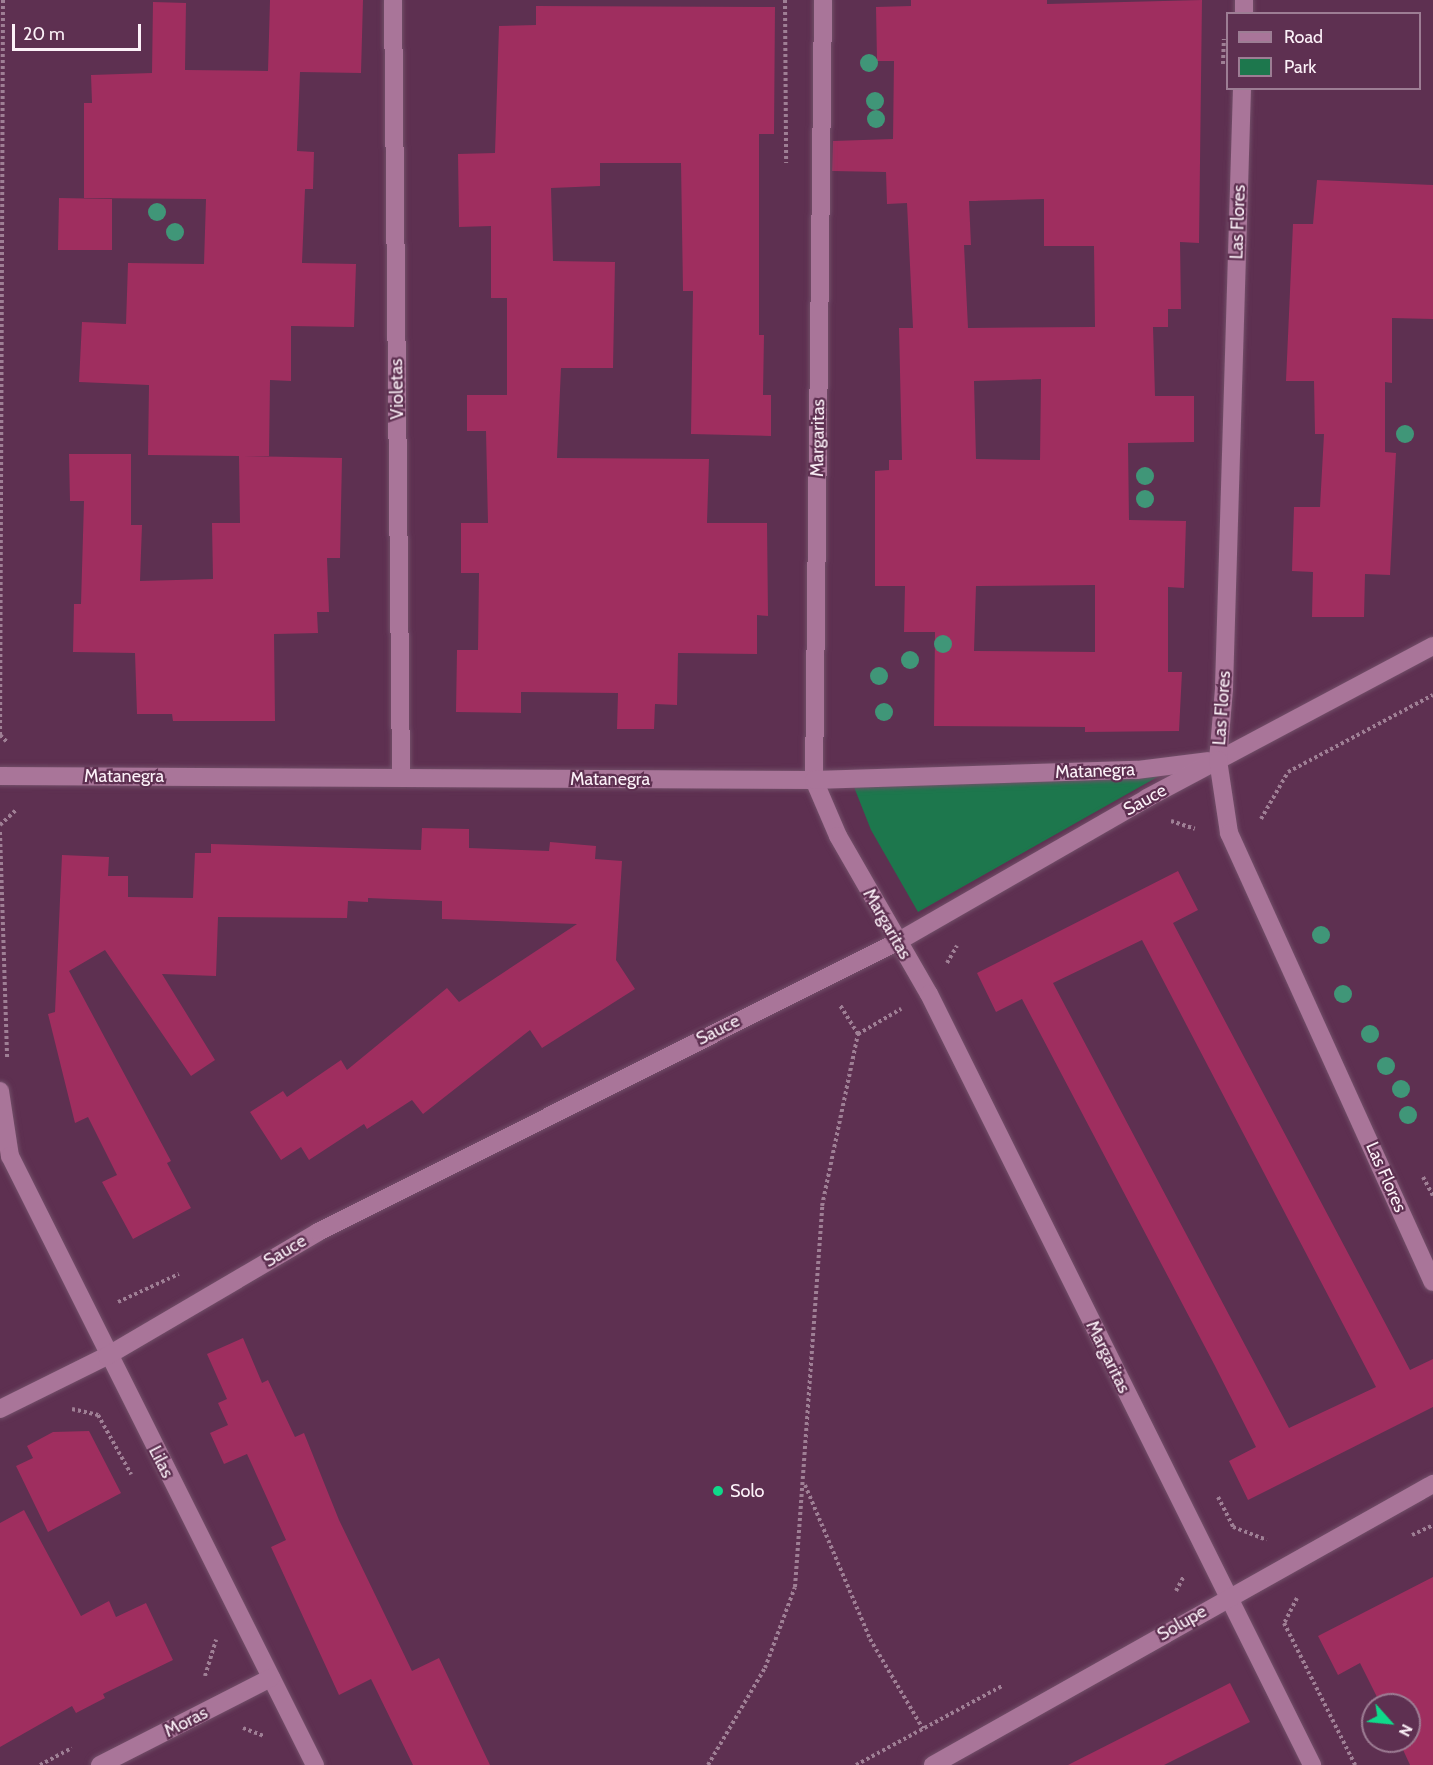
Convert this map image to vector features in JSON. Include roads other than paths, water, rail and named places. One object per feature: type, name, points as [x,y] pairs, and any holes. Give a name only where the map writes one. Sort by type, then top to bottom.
[{"type":"street","name":"Violetas","points":[[393,0],[401,777]]},
{"type":"street","name":"Margaritas","points":[[823,0],[814,780],[838,836],[929,994],[1311,1765]]},
{"type":"street","name":"Las Flores","points":[[1242,90],[1224,689],[1218,760],[1229,833],[1433,1282]]},
{"type":"street","name":"Sauce","points":[[0,1409],[107,1356],[318,1232],[897,942],[1218,760],[1433,646]]},
{"type":"street","name":"Matanegra","points":[[0,776],[814,780],[1137,770],[1218,760]]},
{"type":"street","name":"Lilas","points":[[0,1091],[10,1156]]},
{"type":"street","name":"Lilas","points":[[0,1139],[107,1356],[315,1765]]},
{"type":"street","name":"Solupe","points":[[942,1763],[1227,1597],[1433,1484]]},
{"type":"street","name":"Moras","points":[[100,1765],[271,1678]]},
{"type":"place","name":"Solo","points":[[718,1491]]}]
